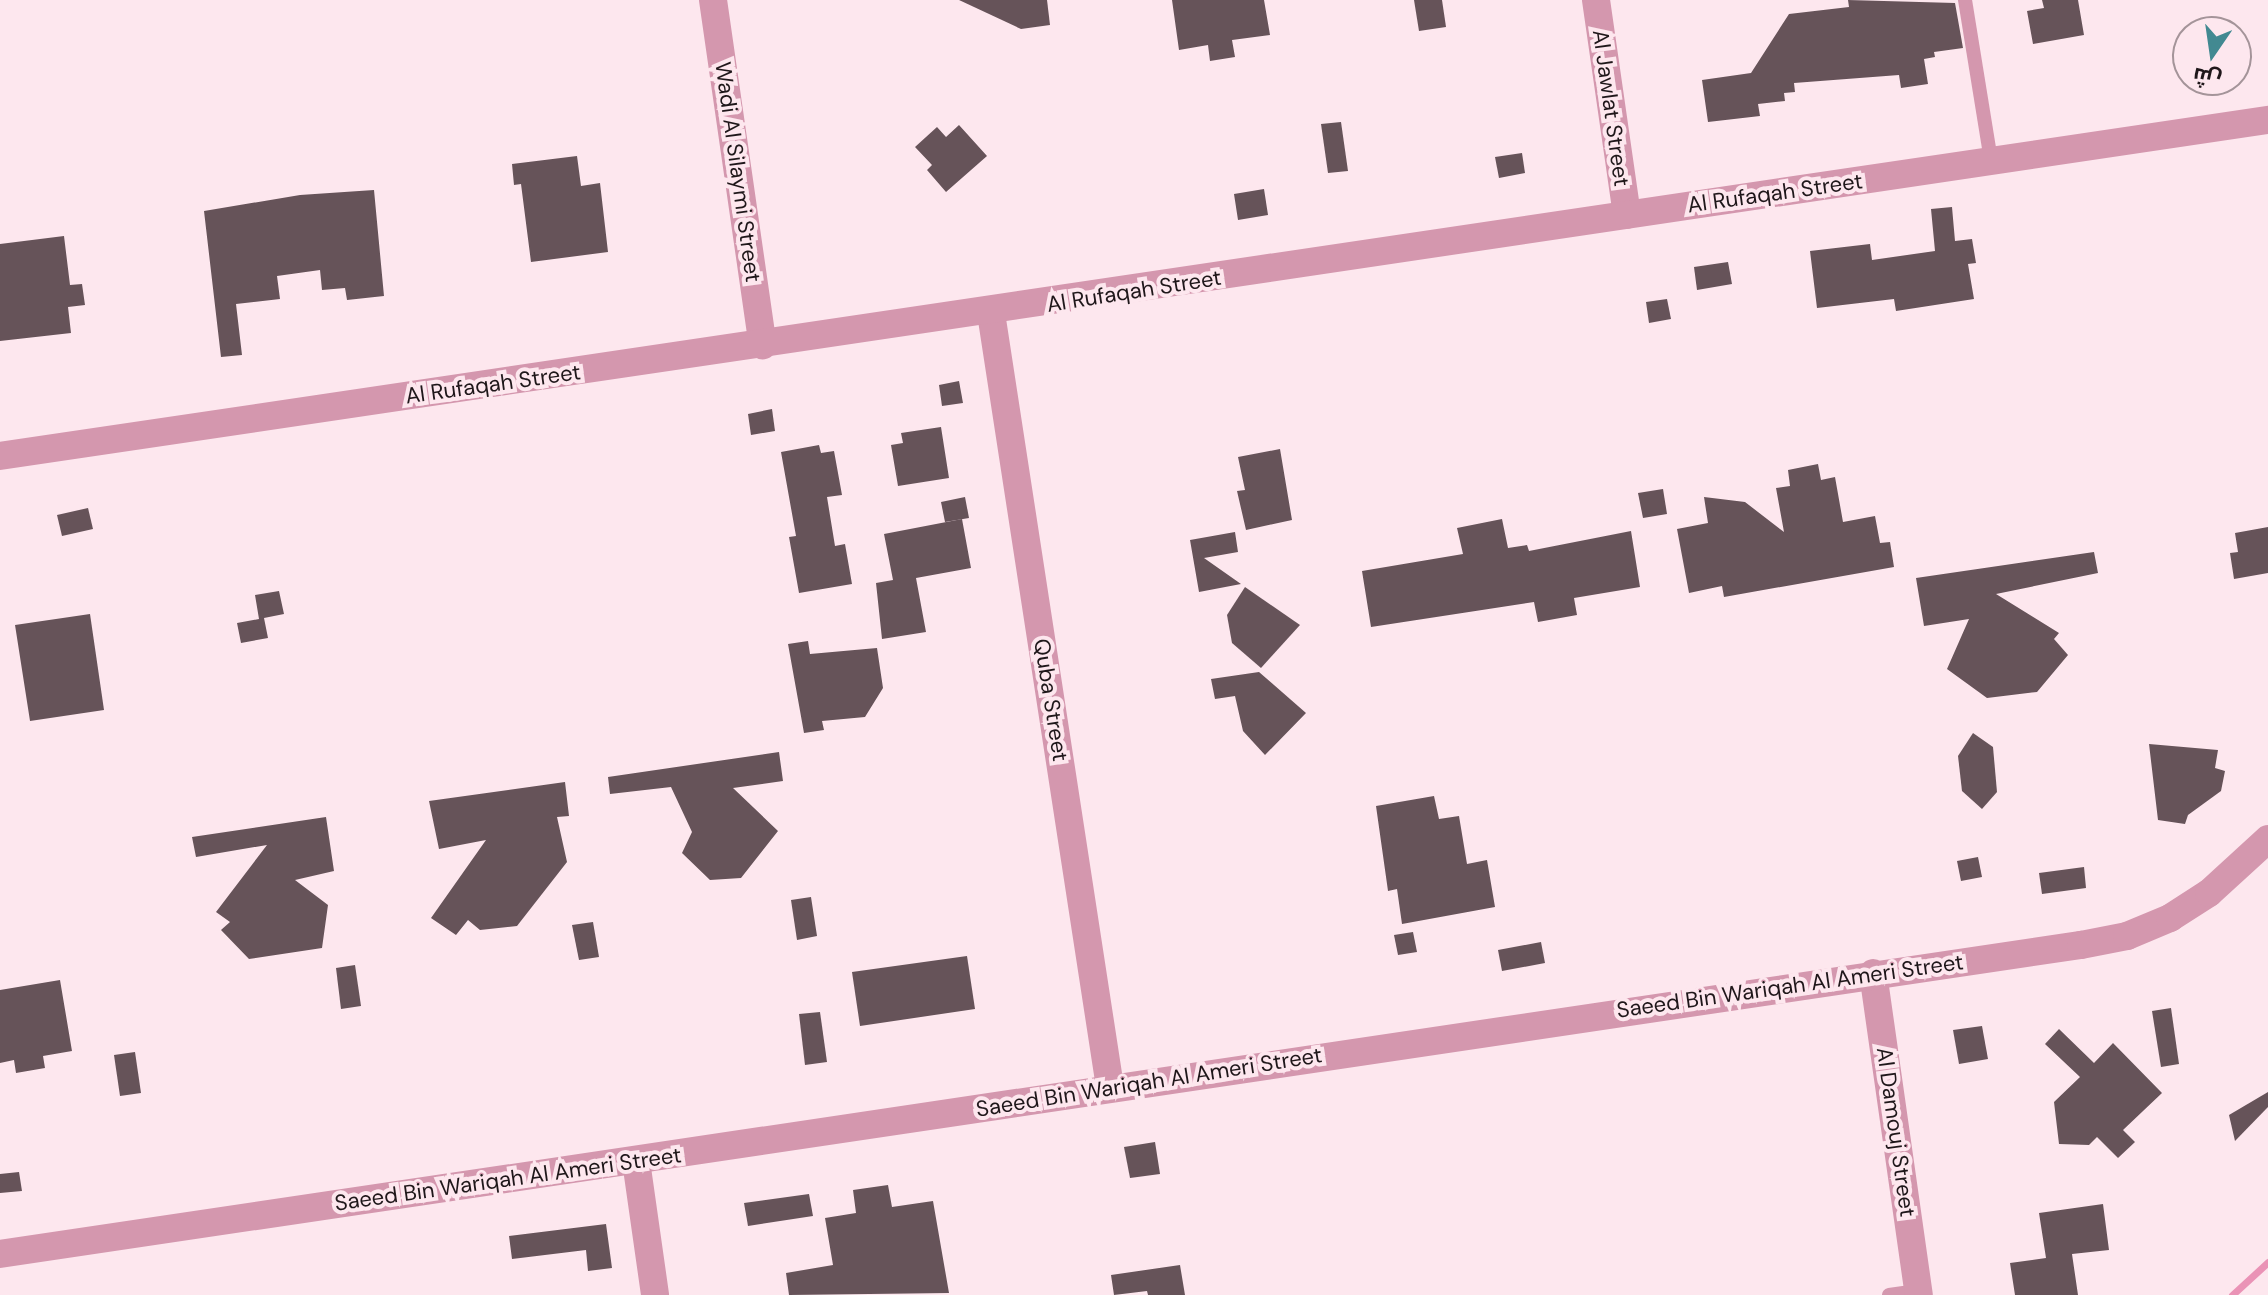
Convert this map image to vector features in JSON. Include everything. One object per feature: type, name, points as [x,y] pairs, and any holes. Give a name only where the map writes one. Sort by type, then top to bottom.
[{"type":"street","name":"Wadi Al Silaymi Street","points":[[713,0],[763,345]]},
{"type":"street","name":"Al Jawlat Street","points":[[1596,0],[1627,215]]},
{"type":"street","name":"Al Rufaqah Street","points":[[0,456],[991,313],[2268,120]]},
{"type":"street","name":"Quba Street","points":[[991,313],[1110,1087]]},
{"type":"street","name":"Saeed Bin Wariqah Al Ameri Street","points":[[0,1254],[2127,936],[2170,918],[2209,893],[2268,839]]},
{"type":"street","name":"Al Damouj Street","points":[[1873,973],[1919,1293]]},
{"type":"street","points":[[636,1161],[655,1295]]},
{"type":"lane","points":[[1965,0],[1991,161]]},
{"type":"lane","name":"Al Damouj Street","points":[[1889,1295],[1919,1293]]},
{"type":"building","points":[[959,0],[1047,0],[1050,25],[1021,29]]},
{"type":"building","points":[[1172,0],[1264,0],[1270,35],[1232,40],[1235,57],[1210,61],[1208,45],[1179,50]]},
{"type":"building","points":[[1414,0],[1442,0],[1446,27],[1419,31]]},
{"type":"building","points":[[1848,0],[1955,3],[1963,48],[1934,52],[1935,57],[1924,59],[1928,84],[1901,88],[1899,75],[1794,83],[1795,92],[1784,93],[1785,101],[1758,104],[1760,116],[1708,122],[1702,80],[1751,73],[1789,14],[1849,7]]},
{"type":"building","points":[[2042,0],[2078,0],[2084,35],[2033,44],[2027,11],[2044,8]]},
{"type":"building","points":[[1341,122],[1348,171],[1328,173],[1321,124]]},
{"type":"building","points":[[959,125],[987,156],[946,192],[927,170],[932,165],[915,147],[937,127],[946,137]]},
{"type":"building","points":[[1522,153],[1525,173],[1499,178],[1495,157]]},
{"type":"building","points":[[577,156],[581,186],[600,183],[608,252],[531,262],[521,184],[514,185],[512,164]]},
{"type":"building","points":[[1264,189],[1268,215],[1238,220],[1234,194]]},
{"type":"building","points":[[374,190],[384,296],[347,300],[345,288],[322,290],[320,270],[277,276],[280,299],[236,304],[242,355],[221,357],[204,211],[300,195]]},
{"type":"building","points":[[1952,207],[1955,241],[1972,239],[1976,263],[1968,264],[1974,299],[1896,311],[1894,299],[1817,308],[1810,251],[1870,244],[1872,260],[1935,251],[1931,209]]},
{"type":"building","points":[[64,236],[70,285],[82,284],[85,305],[68,307],[71,333],[0,341],[0,244]]},
{"type":"building","points":[[1728,262],[1732,284],[1697,290],[1694,267]]},
{"type":"building","points":[[1667,299],[1671,319],[1649,323],[1646,302]]},
{"type":"building","points":[[959,381],[963,403],[942,406],[939,385]]},
{"type":"building","points":[[772,409],[775,431],[751,435],[748,414]]},
{"type":"building","points":[[941,427],[949,478],[898,486],[891,445],[903,443],[901,433]]},
{"type":"building","points":[[819,445],[821,453],[834,451],[842,495],[827,497],[835,546],[845,544],[852,584],[799,593],[789,537],[796,536],[781,452]]},
{"type":"building","points":[[1280,449],[1292,520],[1246,530],[1237,491],[1245,490],[1238,457]]},
{"type":"building","points":[[1818,464],[1821,480],[1835,477],[1843,522],[1875,516],[1880,543],[1890,542],[1894,567],[1724,597],[1722,586],[1689,593],[1677,529],[1708,523],[1704,497],[1745,502],[1784,532],[1776,488],[1790,486],[1788,470]]},
{"type":"building","points":[[1663,489],[1667,514],[1643,518],[1638,493]]},
{"type":"building","points":[[965,497],[969,518],[945,522],[941,502]]},
{"type":"building","points":[[88,508],[93,529],[62,536],[57,515]]},
{"type":"building","points":[[962,519],[971,568],[916,578],[926,632],[882,639],[876,583],[893,580],[884,534]]},
{"type":"building","points":[[1502,519],[1508,548],[1527,545],[1529,551],[1631,531],[1640,587],[1574,598],[1577,615],[1538,622],[1534,602],[1371,627],[1362,571],[1463,554],[1457,528]]},
{"type":"building","points":[[2268,527],[2268,573],[2234,579],[2230,553],[2238,552],[2235,533]]},
{"type":"building","points":[[1235,532],[1238,552],[1204,558],[1241,584],[1199,592],[1190,540]]},
{"type":"building","points":[[2094,552],[2098,573],[1996,594],[2059,633],[2054,639],[2068,655],[2037,692],[1987,698],[1947,669],[1969,619],[1924,626],[1916,578]]},
{"type":"building","points":[[1245,587],[1300,625],[1261,668],[1232,643],[1227,615]]},
{"type":"building","points":[[279,591],[284,614],[264,618],[268,638],[241,643],[237,623],[259,619],[255,595]]},
{"type":"building","points":[[90,614],[104,710],[30,721],[15,625]]},
{"type":"building","points":[[808,641],[810,654],[877,648],[883,688],[865,717],[822,721],[824,730],[804,733],[788,644]]},
{"type":"building","points":[[1259,672],[1306,713],[1265,755],[1243,731],[1235,696],[1215,699],[1211,679]]},
{"type":"building","points":[[1973,733],[1993,747],[1997,792],[1982,809],[1962,791],[1958,756]]},
{"type":"building","points":[[2149,744],[2218,750],[2215,768],[2225,771],[2221,791],[2188,815],[2185,824],[2158,820]]},
{"type":"building","points":[[779,752],[783,781],[733,788],[778,831],[741,878],[710,880],[682,853],[692,832],[671,787],[610,794],[608,777]]},
{"type":"building","points":[[565,782],[569,816],[557,817],[567,862],[517,926],[480,930],[468,920],[456,935],[431,918],[486,840],[439,849],[429,801]]},
{"type":"building","points":[[1434,796],[1439,819],[1459,816],[1467,864],[1487,860],[1495,907],[1402,924],[1397,889],[1388,891],[1376,806]]},
{"type":"building","points":[[326,817],[334,871],[295,880],[328,905],[322,948],[249,959],[221,930],[230,922],[216,912],[267,845],[196,857],[192,837]]},
{"type":"building","points":[[1978,857],[1982,877],[1961,881],[1957,861]]},
{"type":"building","points":[[2084,867],[2086,888],[2042,894],[2039,873]]},
{"type":"building","points":[[811,897],[817,936],[797,940],[791,900]]},
{"type":"building","points":[[593,922],[599,957],[579,960],[572,925]]},
{"type":"building","points":[[1413,932],[1417,952],[1398,955],[1394,935]]},
{"type":"building","points":[[1541,942],[1545,963],[1502,971],[1498,950]]},
{"type":"building","points":[[967,956],[975,1009],[860,1026],[852,972]]},
{"type":"building","points":[[355,965],[361,1006],[341,1009],[336,968]]},
{"type":"building","points":[[60,980],[72,1051],[43,1056],[45,1068],[16,1073],[14,1060],[0,1063],[0,990]]},
{"type":"building","points":[[2171,1008],[2179,1064],[2161,1067],[2152,1011]]},
{"type":"building","points":[[820,1012],[827,1062],[805,1065],[799,1014]]},
{"type":"building","points":[[1982,1026],[1988,1059],[1959,1064],[1953,1030]]},
{"type":"building","points":[[2059,1029],[2094,1063],[2113,1043],[2162,1093],[2123,1130],[2135,1142],[2118,1158],[2097,1137],[2089,1145],[2059,1144],[2054,1102],[2080,1077],[2045,1044]]},
{"type":"building","points":[[135,1052],[141,1093],[120,1096],[114,1055]]},
{"type":"building","points":[[2268,1092],[2268,1107],[2235,1141],[2229,1115]]},
{"type":"building","points":[[1155,1142],[1160,1174],[1130,1178],[1124,1147]]},
{"type":"building","points":[[19,1172],[22,1191],[0,1193],[0,1174]]},
{"type":"building","points":[[888,1185],[892,1207],[933,1201],[949,1293],[789,1295],[786,1273],[833,1265],[825,1218],[856,1213],[853,1190]]},
{"type":"building","points":[[809,1194],[813,1216],[748,1226],[744,1203]]},
{"type":"building","points":[[2103,1204],[2109,1250],[2072,1254],[2078,1295],[2015,1295],[2010,1263],[2046,1258],[2039,1213]]},
{"type":"building","points":[[606,1224],[612,1268],[588,1271],[586,1250],[512,1259],[509,1236]]},
{"type":"building","points":[[1180,1265],[1185,1295],[1148,1295],[1147,1291],[1114,1295],[1111,1275]]},
{"type":"waterway","points":[[2232,1295],[2268,1262]]}]
